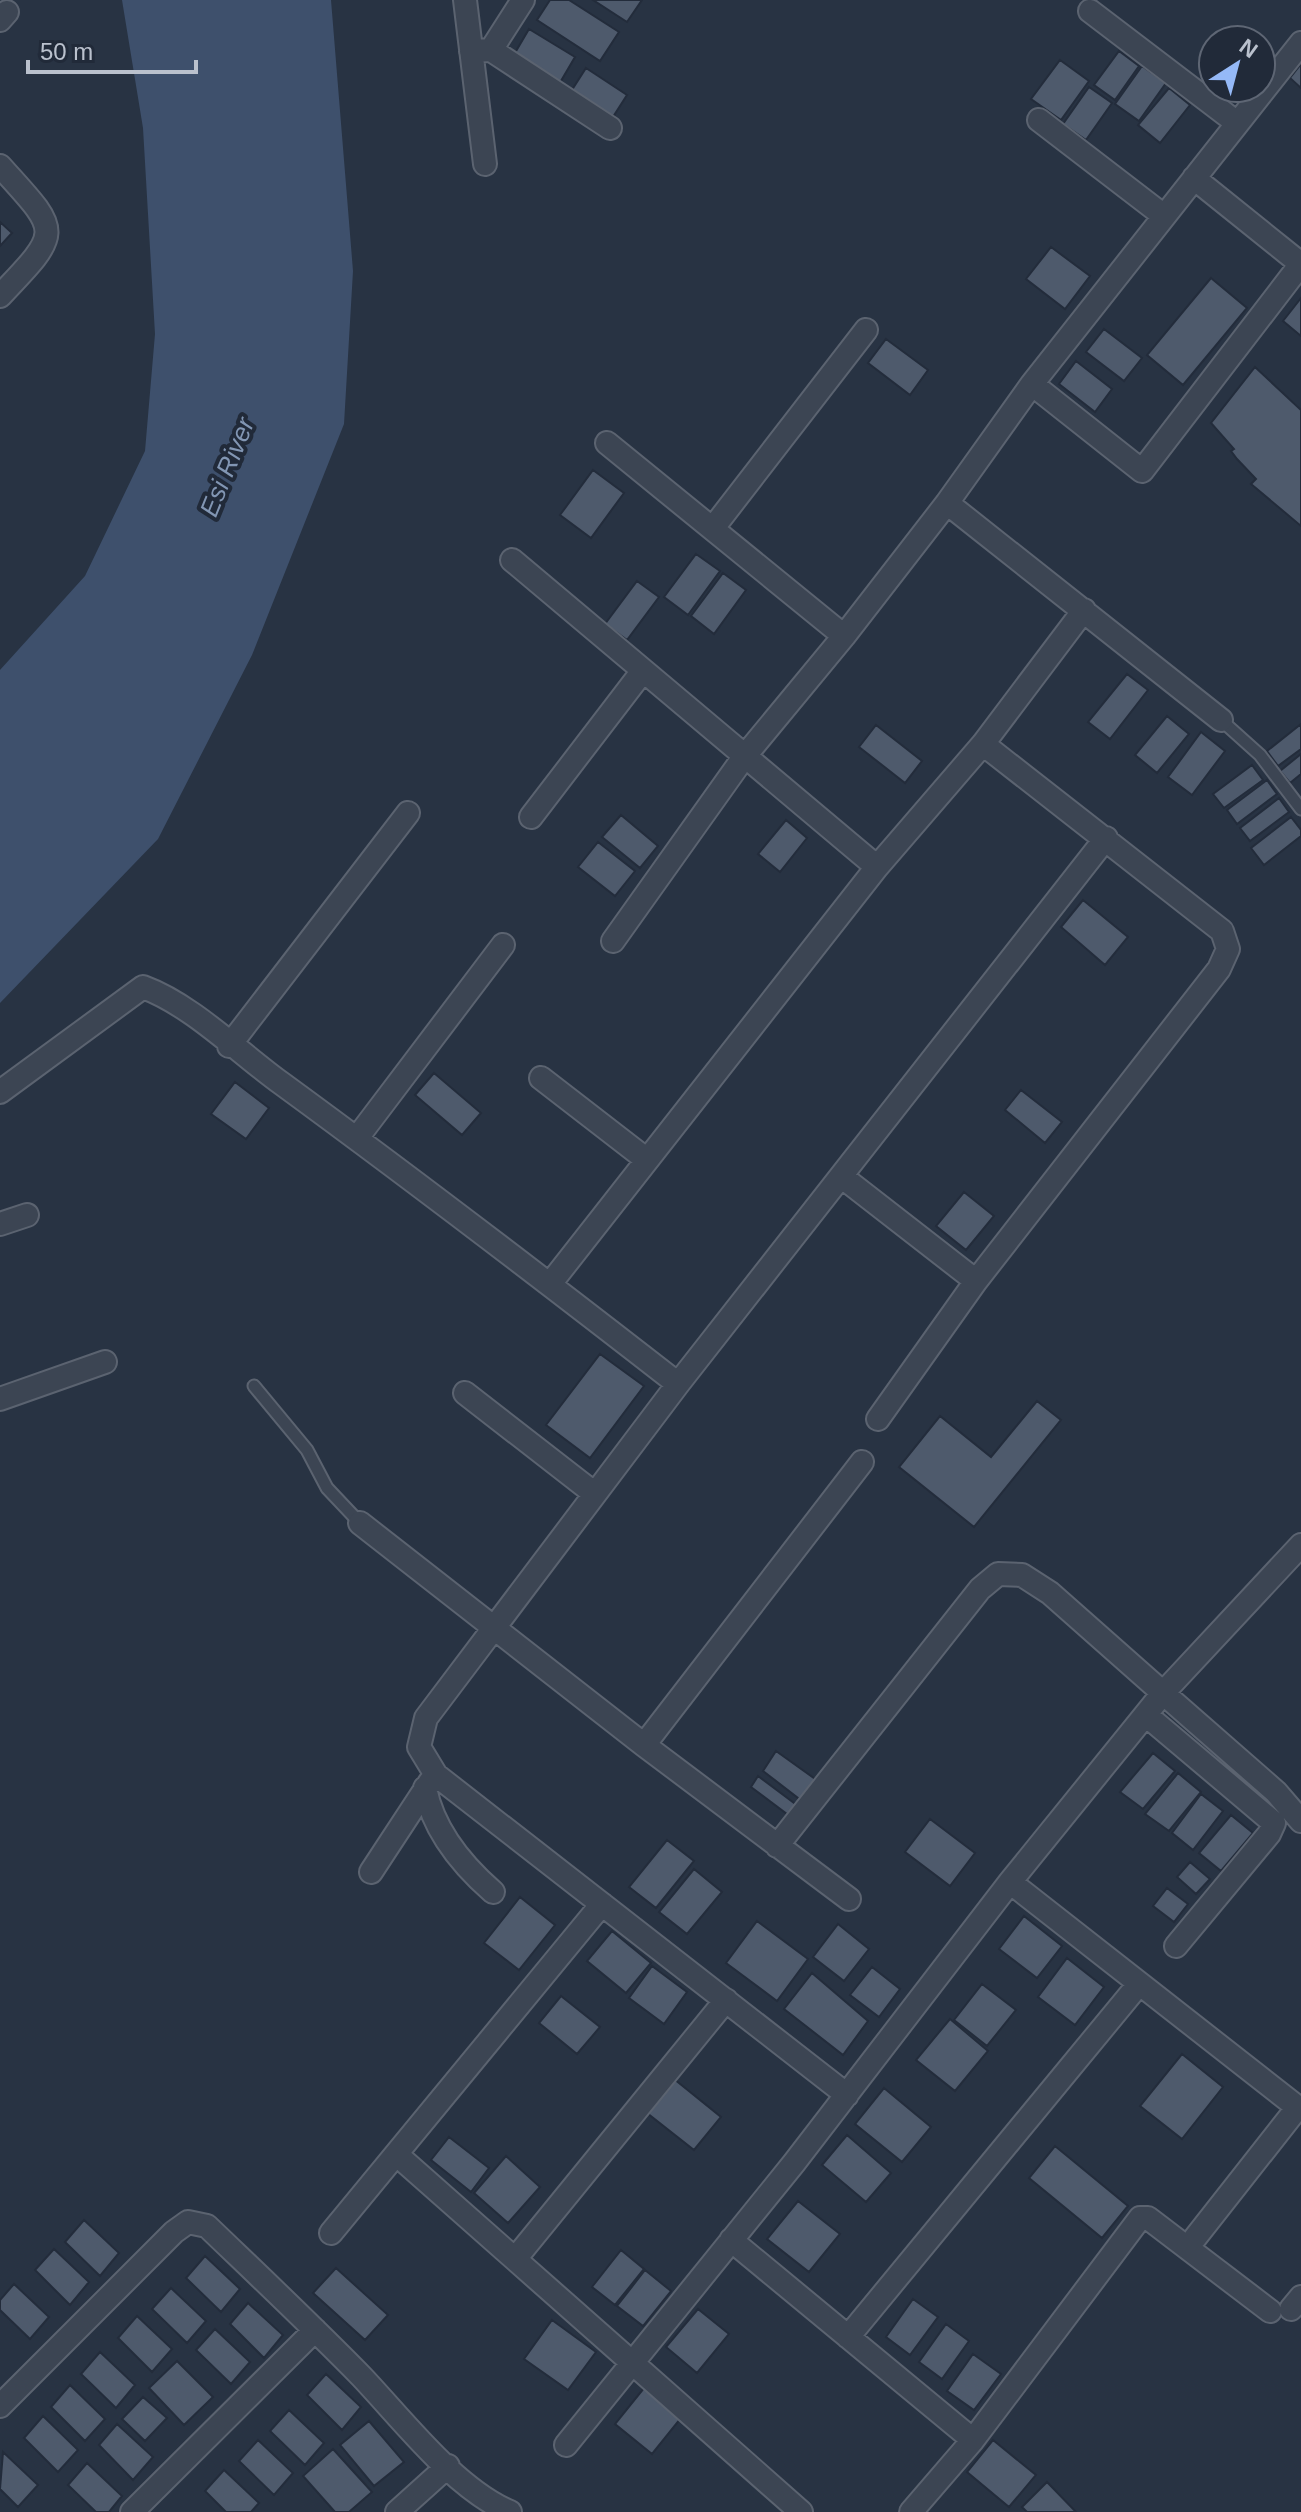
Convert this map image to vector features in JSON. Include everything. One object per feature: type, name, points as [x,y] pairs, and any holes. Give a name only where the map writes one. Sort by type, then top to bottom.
[{"type":"street","points":[[465,0],[481,50],[485,164]]},
{"type":"street","points":[[481,50],[523,0]]},
{"type":"street","points":[[1090,11],[1237,123]]},
{"type":"street","points":[[613,941],[744,757],[844,636],[947,503],[1032,384],[1301,43]]},
{"type":"street","points":[[481,50],[610,128]]},
{"type":"street","points":[[1039,120],[1164,216]]},
{"type":"street","points":[[0,166],[45,215],[50,236],[42,253],[0,296]]},
{"type":"street","points":[[1032,384],[1142,471],[1301,264],[1194,178]]},
{"type":"street","points":[[713,528],[866,330]]},
{"type":"street","points":[[607,443],[844,636]]},
{"type":"street","points":[[947,503],[1221,720]]},
{"type":"street","points":[[512,560],[877,867]]},
{"type":"street","points":[[550,1284],[877,867],[983,744],[1084,610]]},
{"type":"street","points":[[531,817],[642,672]]},
{"type":"street","points":[[878,1419],[976,1281],[1219,969],[1228,949],[1222,931],[983,744]]},
{"type":"street","points":[[229,1046],[408,813]]},
{"type":"street","points":[[493,1892],[465,1867],[428,1805],[431,1781],[419,1747],[426,1718],[678,1384],[1106,838]]},
{"type":"street","points":[[357,1138],[503,945]]},
{"type":"street","points":[[0,1092],[143,987],[173,998],[229,1046],[357,1138],[678,1384]]},
{"type":"street","points":[[541,1078],[647,1160]]},
{"type":"street","points":[[841,1176],[976,1281]]},
{"type":"street","points":[[0,1224],[27,1215]]},
{"type":"street","points":[[0,1399],[105,1362]]},
{"type":"street","points":[[465,1393],[595,1494]]},
{"type":"street","points":[[644,1745],[862,1462]]},
{"type":"street","points":[[360,1523],[644,1745],[849,1899]]},
{"type":"street","points":[[566,2445],[847,2095],[1010,1882],[1163,1693],[1301,1545]]},
{"type":"street","points":[[777,1846],[980,1589],[998,1574],[1022,1575],[1050,1593],[1276,1792],[1301,1821]]},
{"type":"street","points":[[1146,1715],[1274,1823],[1269,1834],[1176,1946]]},
{"type":"street","points":[[371,1872],[431,1781]]},
{"type":"street","points":[[431,1781],[602,1904],[847,2095]]},
{"type":"street","points":[[1010,1882],[1299,2108],[1195,2238]]},
{"type":"street","points":[[331,2233],[602,1904]]},
{"type":"street","points":[[848,2337],[1139,1984]]},
{"type":"street","points":[[515,2259],[726,2000]]},
{"type":"street","points":[[396,2154],[801,2512]]},
{"type":"street","points":[[911,2512],[973,2440],[1140,2218],[1148,2218],[1287,2306]]},
{"type":"street","points":[[0,2406],[174,2232],[188,2222],[207,2226],[315,2330],[448,2466],[476,2492],[510,2512]]},
{"type":"street","points":[[731,2240],[973,2440]]},
{"type":"street","points":[[132,2512],[315,2330]]},
{"type":"street","points":[[397,2512],[448,2466]]},
{"type":"lane","points":[[1221,720],[1260,755],[1301,809]]},
{"type":"lane","points":[[254,1386],[307,1450],[327,1488],[360,1523]]},
{"type":"water","name":"Esi River","points":[[122,0],[331,0],[353,271],[344,424],[252,655],[158,839],[0,1003],[0,670],[85,576],[145,451],[155,334],[143,128]]},
{"type":"building","points":[[550,0],[569,0],[619,32],[600,61],[537,20]]},
{"type":"building","points":[[593,0],[642,0],[627,22]]},
{"type":"building","points":[[529,29],[575,57],[558,86],[512,58]]},
{"type":"building","points":[[1119,51],[1139,66],[1115,100],[1094,85]]},
{"type":"building","points":[[1060,60],[1089,81],[1061,120],[1031,99]]},
{"type":"building","points":[[1301,64],[1301,88],[1290,78]]},
{"type":"building","points":[[1142,66],[1166,83],[1139,121],[1115,104]]},
{"type":"building","points":[[586,68],[627,95],[611,120],[570,93]]},
{"type":"building","points":[[1089,87],[1112,103],[1086,140],[1063,124]]},
{"type":"building","points":[[1169,88],[1190,105],[1160,143],[1138,125]]},
{"type":"building","points":[[0,222],[12,233],[0,246]]},
{"type":"building","points":[[1051,247],[1090,276],[1065,309],[1026,279]]},
{"type":"building","points":[[1211,278],[1247,308],[1183,385],[1147,355]]},
{"type":"building","points":[[1301,298],[1301,336],[1283,321]]},
{"type":"building","points":[[1104,329],[1142,358],[1124,381],[1086,352]]},
{"type":"building","points":[[886,339],[928,370],[910,395],[868,363]]},
{"type":"building","points":[[1076,361],[1112,389],[1095,412],[1059,384]]},
{"type":"building","points":[[1255,367],[1301,410],[1301,526],[1251,484],[1256,479],[1211,423]]},
{"type":"building","points":[[593,470],[624,493],[591,538],[560,515]]},
{"type":"building","points":[[696,554],[720,571],[688,615],[664,597]]},
{"type":"building","points":[[723,573],[746,590],[714,634],[691,616]]},
{"type":"building","points":[[637,581],[659,597],[627,640],[605,624]]},
{"type":"building","points":[[1127,674],[1148,690],[1110,739],[1088,722]]},
{"type":"building","points":[[1167,716],[1189,734],[1157,773],[1135,755]]},
{"type":"building","points":[[1301,724],[1301,749],[1278,766],[1267,751]]},
{"type":"building","points":[[876,725],[922,761],[905,783],[859,747]]},
{"type":"building","points":[[1201,732],[1225,751],[1192,795],[1168,777]]},
{"type":"building","points":[[1301,754],[1301,774],[1290,783],[1280,771]]},
{"type":"building","points":[[1252,765],[1263,780],[1224,808],[1213,794]]},
{"type":"building","points":[[1267,780],[1277,794],[1237,824],[1227,810]]},
{"type":"building","points":[[1279,798],[1289,812],[1250,841],[1240,828]]},
{"type":"building","points":[[621,815],[658,846],[640,868],[602,837]]},
{"type":"building","points":[[1291,817],[1301,830],[1301,836],[1264,865],[1251,848]]},
{"type":"building","points":[[786,820],[807,838],[780,872],[758,854]]},
{"type":"building","points":[[598,842],[635,871],[615,896],[578,867]]},
{"type":"building","points":[[1083,900],[1128,937],[1105,965],[1061,927]]},
{"type":"building","points":[[434,1073],[481,1113],[462,1135],[415,1095]]},
{"type":"building","points":[[235,1082],[269,1108],[246,1139],[211,1114]]},
{"type":"building","points":[[1021,1090],[1062,1122],[1045,1143],[1005,1110]]},
{"type":"building","points":[[964,1192],[994,1216],[966,1250],[936,1226]]},
{"type":"building","points":[[600,1354],[644,1386],[590,1458],[546,1425]]},
{"type":"building","points":[[1037,1401],[1061,1420],[974,1527],[899,1467],[940,1416],[991,1457]]},
{"type":"building","points":[[776,1751],[818,1781],[802,1801],[763,1771]]},
{"type":"building","points":[[1153,1753],[1175,1771],[1143,1809],[1120,1792]]},
{"type":"building","points":[[1178,1773],[1201,1792],[1169,1831],[1145,1814]]},
{"type":"building","points":[[758,1776],[798,1806],[791,1817],[751,1787]]},
{"type":"building","points":[[1201,1794],[1223,1811],[1193,1850],[1172,1833]]},
{"type":"building","points":[[1231,1815],[1253,1833],[1221,1871],[1199,1853]]},
{"type":"building","points":[[930,1819],[975,1853],[950,1886],[905,1852]]},
{"type":"building","points":[[667,1840],[694,1861],[656,1908],[629,1887]]},
{"type":"building","points":[[1190,1862],[1210,1879],[1196,1894],[1177,1877]]},
{"type":"building","points":[[694,1869],[722,1892],[687,1934],[659,1912]]},
{"type":"building","points":[[1167,1888],[1188,1904],[1174,1922],[1153,1906]]},
{"type":"building","points":[[520,1897],[555,1925],[519,1970],[484,1943]]},
{"type":"building","points":[[1024,1916],[1062,1946],[1037,1978],[999,1949]]},
{"type":"building","points":[[757,1921],[808,1959],[777,2001],[726,1963]]},
{"type":"building","points":[[838,1924],[869,1949],[844,1981],[813,1957]]},
{"type":"building","points":[[612,1931],[651,1963],[626,1993],[587,1961]]},
{"type":"building","points":[[1067,1958],[1104,1987],[1075,2025],[1038,1997]]},
{"type":"building","points":[[652,1966],[687,1992],[664,2024],[629,1998]]},
{"type":"building","points":[[872,1967],[900,1989],[879,2017],[850,1995]]},
{"type":"building","points":[[812,1973],[868,2021],[843,2055],[784,2009]]},
{"type":"building","points":[[982,1984],[1016,2010],[987,2046],[954,2020]]},
{"type":"building","points":[[561,1996],[600,2027],[577,2054],[539,2023]]},
{"type":"building","points":[[950,2019],[988,2051],[955,2091],[916,2060]]},
{"type":"building","points":[[1182,2054],[1223,2087],[1182,2139],[1140,2106]]},
{"type":"building","points":[[674,2079],[721,2117],[694,2150],[647,2113]]},
{"type":"building","points":[[884,2088],[931,2127],[902,2162],[855,2124]]},
{"type":"building","points":[[847,2135],[891,2173],[866,2202],[822,2165]]},
{"type":"building","points":[[449,2137],[489,2168],[471,2192],[431,2160]]},
{"type":"building","points":[[1055,2146],[1128,2206],[1102,2238],[1029,2178]]},
{"type":"building","points":[[506,2156],[540,2187],[508,2223],[474,2193]]},
{"type":"building","points":[[798,2201],[840,2234],[809,2272],[767,2239]]},
{"type":"building","points":[[84,2220],[119,2253],[100,2276],[65,2242]]},
{"type":"building","points":[[54,2249],[89,2282],[70,2305],[35,2270]]},
{"type":"building","points":[[621,2250],[644,2269],[615,2305],[592,2287]]},
{"type":"building","points":[[205,2256],[240,2289],[221,2312],[186,2278]]},
{"type":"building","points":[[336,2268],[388,2315],[365,2340],[313,2293]]},
{"type":"building","points":[[645,2270],[671,2291],[643,2326],[617,2306]]},
{"type":"building","points":[[14,2284],[49,2317],[30,2339],[0,2310],[0,2300]]},
{"type":"building","points":[[171,2288],[206,2321],[187,2343],[152,2309]]},
{"type":"building","points":[[913,2299],[938,2317],[910,2355],[886,2337]]},
{"type":"building","points":[[248,2303],[283,2335],[264,2358],[230,2324]]},
{"type":"building","points":[[698,2309],[729,2334],[697,2373],[666,2347]]},
{"type":"building","points":[[137,2316],[172,2349],[152,2372],[118,2338]]},
{"type":"building","points":[[552,2320],[596,2352],[568,2390],[524,2359]]},
{"type":"building","points":[[946,2324],[969,2341],[942,2379],[919,2362]]},
{"type":"building","points":[[215,2329],[250,2362],[231,2384],[196,2350]]},
{"type":"building","points":[[100,2352],[135,2385],[116,2408],[81,2374]]},
{"type":"building","points":[[973,2354],[1001,2374],[974,2410],[947,2391]]},
{"type":"building","points":[[177,2361],[213,2397],[184,2425],[149,2388]]},
{"type":"building","points":[[326,2374],[361,2407],[342,2430],[307,2395]]},
{"type":"building","points":[[70,2385],[105,2419],[85,2441],[51,2407]]},
{"type":"building","points":[[644,2388],[681,2418],[652,2454],[615,2424]]},
{"type":"building","points":[[143,2397],[167,2418],[145,2441],[122,2419]]},
{"type":"building","points":[[289,2410],[324,2443],[305,2465],[270,2431]]},
{"type":"building","points":[[43,2416],[78,2450],[58,2472],[24,2438]]},
{"type":"building","points":[[369,2421],[404,2462],[374,2486],[340,2445]]},
{"type":"building","points":[[117,2424],[153,2457],[133,2480],[99,2445]]},
{"type":"building","points":[[258,2440],[293,2473],[274,2495],[239,2461]]},
{"type":"building","points":[[993,2440],[1036,2475],[1009,2507],[967,2472]]},
{"type":"building","points":[[333,2449],[372,2492],[349,2512],[335,2512],[303,2476]]},
{"type":"building","points":[[3,2452],[38,2485],[18,2507],[0,2489]]},
{"type":"building","points":[[87,2463],[122,2496],[109,2512],[96,2512],[68,2485]]},
{"type":"building","points":[[224,2470],[259,2503],[251,2512],[226,2512],[205,2491]]},
{"type":"building","points":[[1047,2482],[1076,2512],[1027,2512],[1022,2507]]}]
